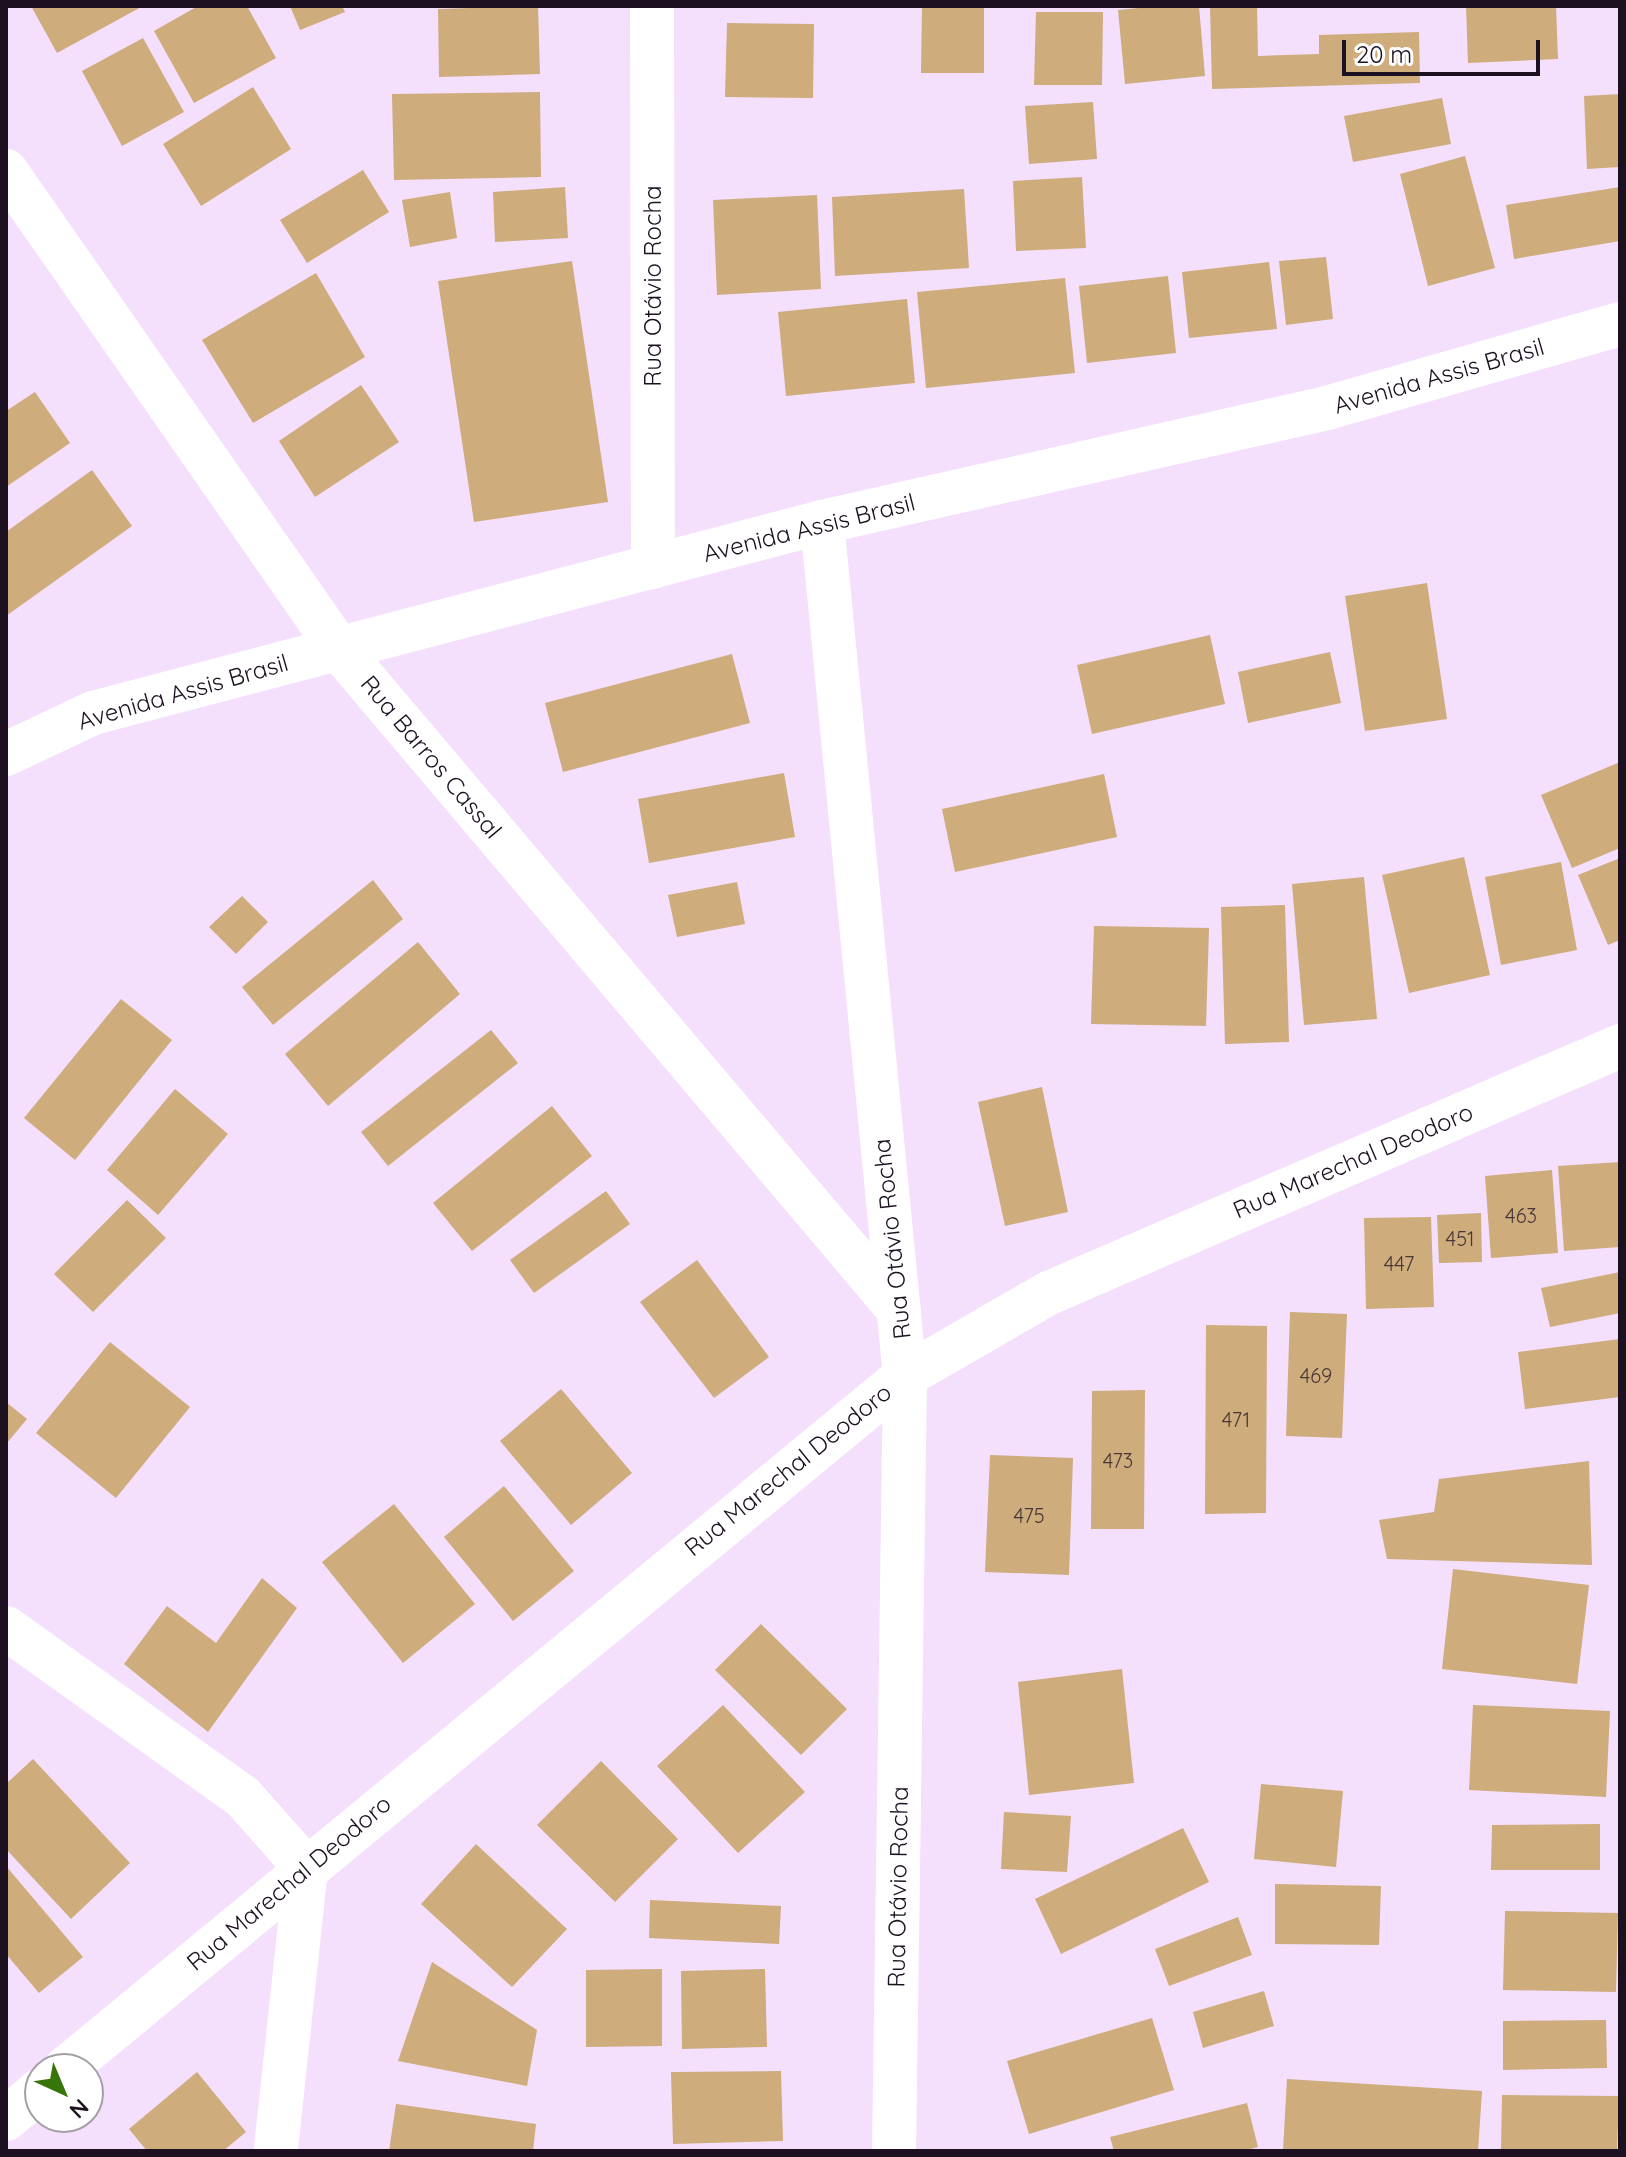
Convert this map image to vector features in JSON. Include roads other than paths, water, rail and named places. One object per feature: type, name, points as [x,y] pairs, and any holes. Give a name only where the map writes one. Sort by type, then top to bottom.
[{"type":"street","name":"Rua Otávio Rocha","points":[[652,6],[653,567]]},
{"type":"street","name":"Rua Barros Cassal","points":[[6,171],[339,649],[899,1310]]},
{"type":"street","name":"Avenida Assis Brasil","points":[[6,754],[93,713],[822,522],[1327,408],[1620,324]]},
{"type":"street","name":"Rua Otávio Rocha","points":[[822,522],[905,1376],[894,2151]]},
{"type":"street","name":"Rua Marechal Deodoro","points":[[84,2053],[905,1376],[1049,1293],[1620,1046]]},
{"type":"street","points":[[6,1628],[243,1797],[306,1868],[276,2151]]},
{"type":"street","points":[[6,2119],[24,2104]]}]
